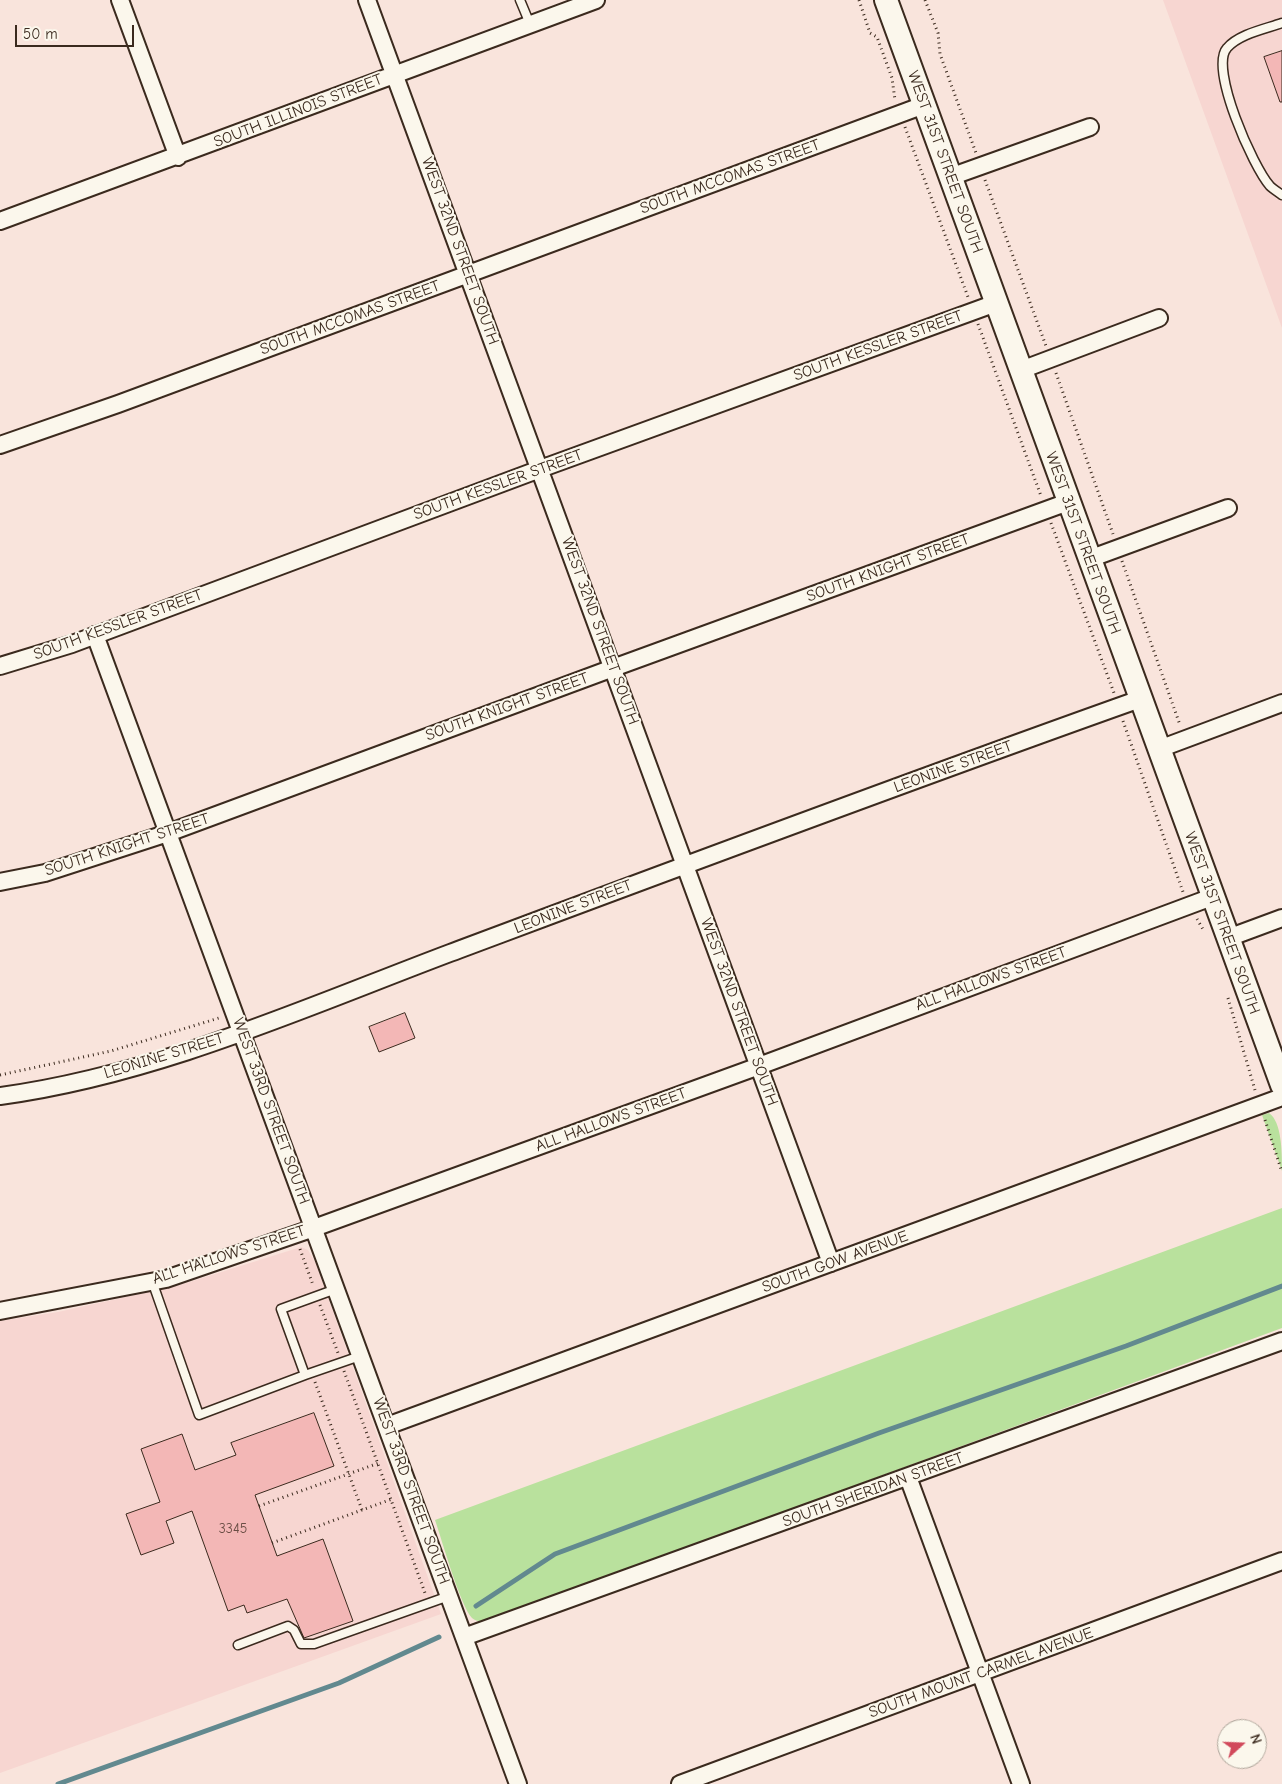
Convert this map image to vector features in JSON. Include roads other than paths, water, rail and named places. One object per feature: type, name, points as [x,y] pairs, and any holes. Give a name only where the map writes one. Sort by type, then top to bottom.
[{"type":"street","points":[[120,0],[178,157]]},
{"type":"street","name":"WEST 32ND STREET SOUTH","points":[[367,0],[831,1263]]},
{"type":"street","name":"SOUTH ILLINOIS STREET","points":[[0,221],[178,157],[530,24],[573,4],[596,0]]},
{"type":"street","name":"WEST 31ST STREET SOUTH","points":[[886,0],[1212,897],[1218,938],[1282,1085]]},
{"type":"street","name":"SOUTH MCCOMAS STREET","points":[[0,445],[113,406],[924,105]]},
{"type":"street","points":[[950,177],[1090,127]]},
{"type":"street","name":"SOUTH KESSLER STREET","points":[[0,666],[95,635],[996,302]]},
{"type":"street","points":[[1020,370],[1159,318]]},
{"type":"street","name":"SOUTH KNIGHT STREET","points":[[0,882],[45,873],[168,833],[1068,502]]},
{"type":"street","points":[[1089,559],[1228,508]]},
{"type":"street","name":"WEST 33RD STREET SOUTH","points":[[95,635],[388,1426],[518,1784]]},
{"type":"street","name":"LEONINE STREET","points":[[0,1096],[76,1082],[192,1049],[242,1032],[686,864],[1140,699]]},
{"type":"street","points":[[1159,749],[1282,703]]},
{"type":"street","name":"ALL HALLOWS STREET","points":[[0,1311],[166,1279],[314,1228],[759,1066],[1212,897]]},
{"type":"street","points":[[1218,938],[1282,918]]},
{"type":"street","name":"SOUTH GOW AVENUE","points":[[388,1426],[1282,1097]]},
{"type":"street","name":"SOUTH SHERIDAN STREET","points":[[464,1637],[1282,1341]]},
{"type":"street","points":[[908,1477],[1021,1784]]},
{"type":"street","name":"SOUTH MOUNT CARMEL AVENUE","points":[[680,1784],[982,1674],[1282,1561]]},
{"type":"lane","points":[[520,0],[530,24]]},
{"type":"lane","points":[[1282,23],[1238,39],[1226,49],[1221,64],[1224,83],[1250,155],[1270,186],[1282,195]]},
{"type":"lane","points":[[152,1281],[199,1415],[361,1355]]},
{"type":"lane","points":[[308,1374],[281,1309],[336,1289]]},
{"type":"lane","points":[[238,1644],[288,1626],[294,1630],[301,1644],[314,1644],[449,1596]]},
{"type":"waterway","points":[[476,1606],[555,1554],[879,1433],[1126,1346],[1282,1286]]},
{"type":"waterway","points":[[58,1784],[339,1683],[439,1637]]}]
